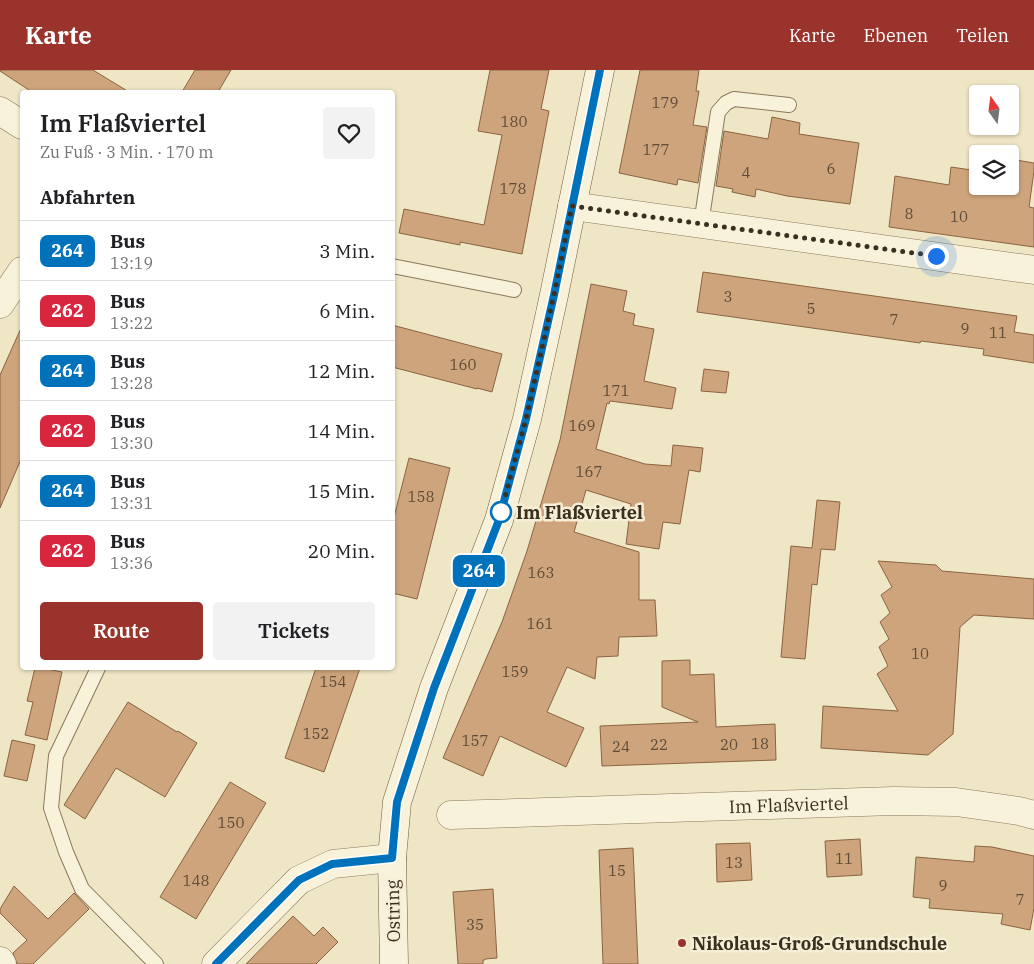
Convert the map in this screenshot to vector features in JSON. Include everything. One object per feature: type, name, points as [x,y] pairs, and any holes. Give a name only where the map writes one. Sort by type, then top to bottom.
[{"type":"street","name":"Ostring","points":[[394,964],[392,858],[397,802],[434,688],[499,520],[526,419],[552,305],[600,70]]},
{"type":"street","points":[[0,111],[20,124]]},
{"type":"street","points":[[572,206],[1034,270]]},
{"type":"street","points":[[0,304],[20,275]]},
{"type":"street","name":"Im Flaßviertel","points":[[451,815],[894,801],[956,802],[1034,815]]},
{"type":"street","points":[[216,964],[299,880],[332,864],[392,858]]},
{"type":"lane","points":[[701,224],[718,112],[726,103],[734,99],[789,106]]},
{"type":"lane","points":[[395,267],[514,290]]},
{"type":"lane","points":[[97,670],[56,756],[51,808],[66,852],[82,889],[156,964]]},
{"type":"building","points":[[93,70],[126,90],[29,90],[0,71]]},
{"type":"building","points":[[195,70],[231,70],[219,90],[183,90]]},
{"type":"building","points":[[490,70],[549,70],[541,109],[549,111],[522,254],[460,242],[460,245],[399,233],[404,209],[484,225],[502,135],[478,131]]},
{"type":"building","points":[[640,70],[699,70],[696,91],[699,91],[693,125],[707,127],[698,183],[678,179],[677,185],[619,173]]},
{"type":"building","points":[[772,117],[800,123],[799,134],[859,143],[850,204],[787,196],[756,189],[755,197],[732,192],[733,189],[716,186],[724,131],[768,139]]},
{"type":"building","points":[[1019,160],[1034,163],[1029,207],[1034,208],[1034,247],[889,227],[895,176],[949,185],[951,167],[969,170],[969,195],[1019,195]]},
{"type":"building","points":[[703,272],[1017,316],[1014,332],[1034,335],[1034,363],[983,355],[984,349],[921,341],[920,343],[697,312]]},
{"type":"building","points":[[591,284],[627,291],[623,311],[635,314],[633,325],[654,329],[644,381],[676,388],[672,409],[610,401],[609,404],[607,403],[596,449],[645,464],[671,466],[673,445],[703,448],[700,472],[689,470],[680,524],[663,522],[659,549],[626,544],[631,504],[586,490],[574,532],[639,552],[639,600],[655,600],[657,636],[619,637],[618,656],[597,657],[595,679],[567,667],[547,712],[584,728],[566,767],[500,736],[483,776],[443,758],[502,622],[527,551],[560,440]]},
{"type":"building","points":[[395,326],[502,354],[492,392],[395,368]]},
{"type":"building","points":[[20,330],[20,462],[0,508],[0,375]]},
{"type":"building","points":[[704,369],[729,372],[726,393],[701,391]]},
{"type":"building","points":[[409,458],[450,468],[417,599],[395,594],[395,513]]},
{"type":"building","points":[[817,500],[840,502],[835,550],[821,549],[817,585],[812,584],[805,659],[781,657],[791,546],[812,548]]},
{"type":"building","points":[[878,561],[936,565],[942,571],[1034,579],[1034,619],[974,615],[960,627],[953,734],[928,755],[821,748],[823,706],[898,711],[877,674],[888,666],[879,647],[889,639],[880,622],[890,613],[881,595],[892,587]]},
{"type":"building","points":[[690,660],[690,675],[714,674],[716,727],[775,724],[776,760],[602,766],[600,726],[698,722],[662,707],[662,661]]},
{"type":"building","points":[[35,670],[62,672],[47,740],[25,735],[33,702],[27,701]]},
{"type":"building","points":[[315,670],[359,670],[324,772],[285,758]]},
{"type":"building","points":[[128,702],[197,743],[165,797],[116,768],[85,819],[64,805]]},
{"type":"building","points":[[12,740],[35,745],[27,781],[4,776]]},
{"type":"building","points":[[230,782],[266,803],[196,919],[160,897]]},
{"type":"building","points":[[860,839],[862,875],[827,877],[825,841]]},
{"type":"building","points":[[750,843],[752,880],[717,882],[716,844]]},
{"type":"building","points":[[975,846],[992,847],[1034,856],[1034,908],[1030,930],[1001,924],[1003,914],[929,908],[930,899],[913,897],[916,857],[974,862]]},
{"type":"building","points":[[633,848],[638,964],[603,964],[599,850]]},
{"type":"building","points":[[14,886],[48,919],[74,893],[89,909],[33,964],[17,964],[13,953],[27,940],[0,913],[0,909]]},
{"type":"building","points":[[493,889],[497,958],[485,959],[483,964],[458,964],[453,892]]},
{"type":"building","points":[[293,916],[314,936],[323,927],[338,942],[316,964],[246,964]]},
{"type":"bus line","name":"264","points":[[216,964],[299,880],[332,864],[392,858],[397,802],[434,688],[499,520],[526,419],[554,295],[600,70]]},
{"type":"place","name":"Im Flaßviertel","points":[[501,512]]},
{"type":"place","name":"Nikolaus-Groß-Grundschule","points":[[682,943]]},
{"type":"route","points":[[501,512],[526,419],[572,206],[936,256]]}]
